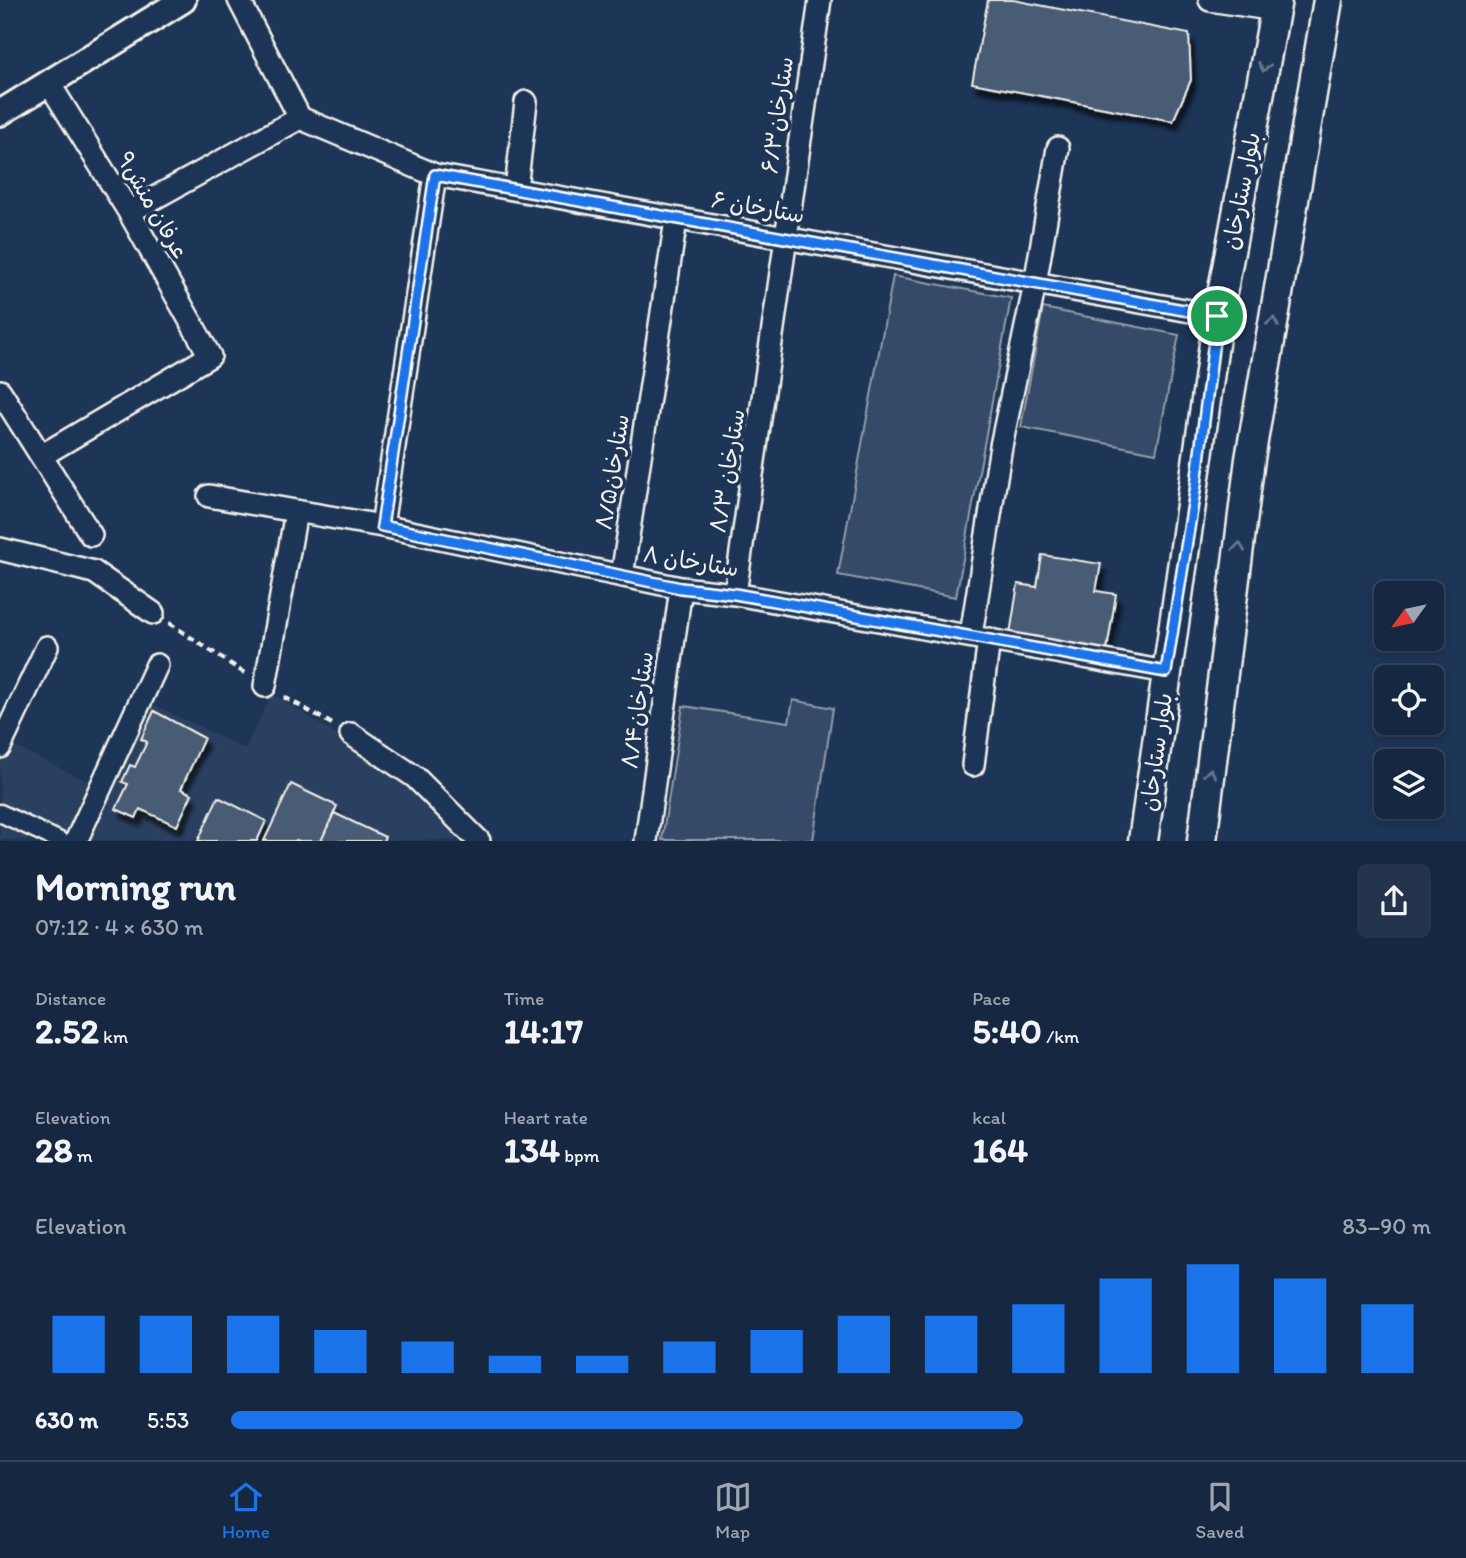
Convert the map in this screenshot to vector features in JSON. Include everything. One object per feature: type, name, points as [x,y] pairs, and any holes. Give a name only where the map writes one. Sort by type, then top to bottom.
[{"type":"main road","points":[[1202,841],[1250,459],[1328,0]]},
{"type":"main road","name":"بلوار ستارخان","points":[[1143,841],[1166,672],[1196,485],[1217,316],[1276,5]]},
{"type":"street","points":[[0,113],[183,0]]},
{"type":"street","points":[[128,212],[300,118],[240,0]]},
{"type":"street","name":"ستارخان۶/۳","points":[[765,397],[820,0]]},
{"type":"street","points":[[1210,0],[1276,5]]},
{"type":"street","name":"عرفان منش۹","points":[[41,456],[210,356],[128,212],[49,83]]},
{"type":"street","points":[[516,189],[527,102]]},
{"type":"street","name":"ستارخان ۶","points":[[300,118],[435,175],[1217,316]]},
{"type":"street","points":[[973,765],[980,637],[1001,446],[1035,284],[1058,148]]},
{"type":"street","points":[[382,526],[435,175]]},
{"type":"street","name":"ستارخان۸/۵","points":[[622,576],[676,220]]},
{"type":"street","points":[[0,391],[92,535]]},
{"type":"street","name":"ستارخان ۸/۳","points":[[735,594],[765,397]]},
{"type":"street","name":"ستارخان ۸","points":[[209,496],[382,526],[681,588],[735,594],[1166,672]]},
{"type":"street","points":[[265,686],[296,512]]},
{"type":"street","points":[[0,550],[94,572],[153,613]]},
{"type":"street","name":"ستارخان۸/۴","points":[[646,841],[681,588]]},
{"type":"street","points":[[0,747],[47,647]]},
{"type":"street","points":[[76,841],[157,665]]},
{"type":"street","points":[[351,734],[415,776],[479,841]]},
{"type":"street","points":[[0,813],[60,841]]},
{"type":"shaded area","points":[[893,276],[1011,298],[956,597],[838,575]]},
{"type":"shaded area","points":[[1043,308],[1179,335],[1156,453],[1021,427]]},
{"type":"shaded area","points":[[272,693],[414,785],[481,840],[0,840],[0,723],[12,745],[91,783],[138,697],[245,749]]},
{"type":"shaded area","points":[[793,700],[833,708],[813,840],[662,840],[683,706],[789,722]]},
{"type":"building","points":[[988,0],[1013,0],[1189,34],[1191,80],[1173,121],[972,83]]},
{"type":"building","points":[[1042,555],[1101,564],[1096,591],[1116,594],[1107,650],[1010,634],[1018,584],[1037,587]]},
{"type":"building","points":[[154,711],[204,738],[181,789],[192,794],[177,826],[140,809],[136,818],[116,809],[128,784],[122,782],[130,765],[135,767],[147,742],[141,739]]},
{"type":"building","points":[[291,784],[337,806],[321,841],[264,841]]},
{"type":"building","points":[[218,797],[266,821],[257,841],[198,841]]},
{"type":"building","points":[[334,813],[385,837],[383,841],[321,841]]},
{"type":"route","points":[[435,175],[1217,316],[1196,485],[1166,672],[735,594],[681,588],[382,526],[435,175]]}]
